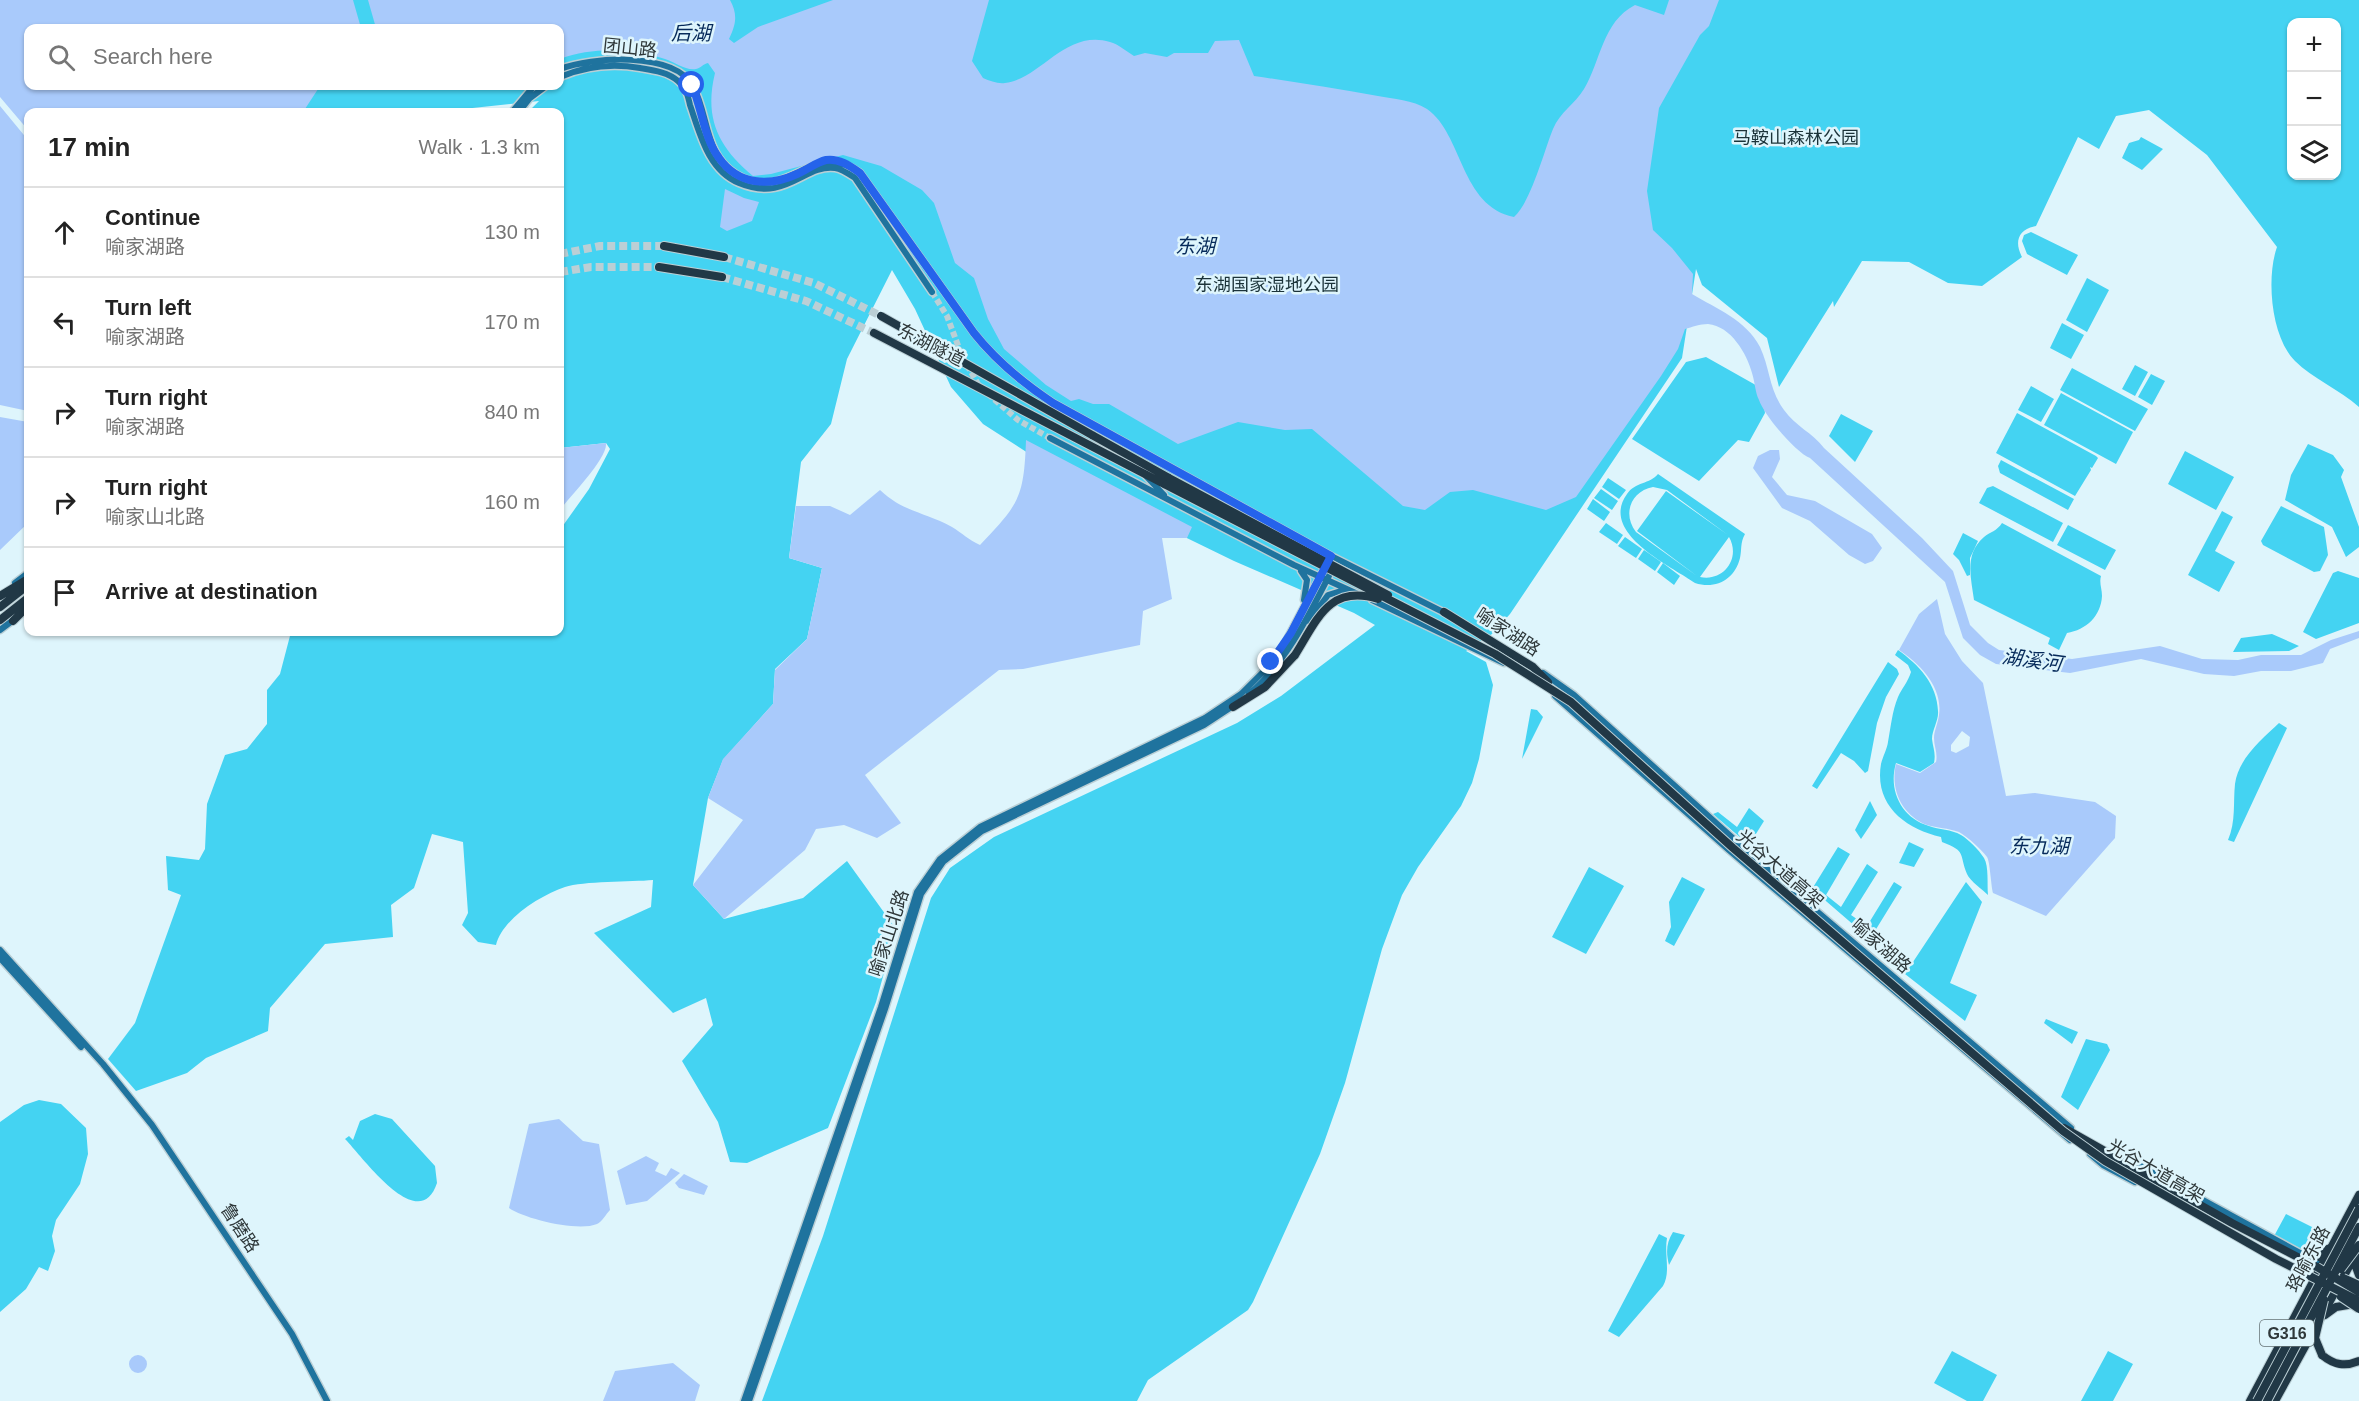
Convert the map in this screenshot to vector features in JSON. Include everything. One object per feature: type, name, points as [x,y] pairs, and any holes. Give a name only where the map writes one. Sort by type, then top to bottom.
[{"type":"highway","points":[[664,246],[724,257]]},
{"type":"highway","points":[[659,267],[722,277]]},
{"type":"highway","name":"东湖隧道","points":[[881,316],[1135,459],[1167,481]]},
{"type":"highway","name":"东湖隧道","points":[[874,333],[1143,474],[1167,481]]},
{"type":"highway","name":"光谷大道高架","points":[[1167,481],[1495,654],[1570,702],[1732,848],[2063,1131],[2105,1161],[2359,1305]]},
{"type":"highway","name":"光谷大道高架","points":[[1167,481],[1497,652],[1548,682],[1572,700],[1734,845],[2065,1128],[2232,1223],[2320,1266],[2359,1292]]},
{"type":"highway","points":[[0,595],[24,581]]},
{"type":"highway","points":[[0,607],[24,588]]},
{"type":"highway","points":[[1233,707],[1265,687],[1295,655],[1319,616],[1339,598],[1353,595],[1368,596],[1408,610]]},
{"type":"highway","points":[[0,620],[24,601]]},
{"type":"highway","points":[[13,621],[24,611]]},
{"type":"highway","points":[[1444,612],[1533,667],[1548,682]]},
{"type":"highway","name":"珞喻东路","points":[[2250,1401],[2359,1195]]},
{"type":"highway","points":[[2258,1401],[2359,1209]]},
{"type":"highway","points":[[2267,1401],[2359,1227]]},
{"type":"highway","points":[[2308,1257],[2320,1257],[2335,1241]]},
{"type":"highway","points":[[2359,1247],[2328,1283],[2315,1330],[2316,1344],[2322,1355],[2336,1364],[2349,1365],[2359,1361]]},
{"type":"highway","points":[[2359,1247],[2356,1267],[2359,1275]]},
{"type":"highway","name":"G316","points":[[2275,1401],[2359,1247]]},
{"type":"highway","points":[[2320,1266],[2359,1285]]},
{"type":"highway","points":[[2301,1271],[2308,1282],[2308,1293]]},
{"type":"highway","points":[[2319,1321],[2336,1307],[2353,1303],[2359,1305]]},
{"type":"main road","name":"团山路","points":[[564,68],[595,59],[621,59],[669,69],[692,85]]},
{"type":"main road","name":"团山路","points":[[564,76],[599,66],[628,66],[669,75],[679,81],[686,92],[707,151],[722,172],[736,182],[767,189],[792,183],[822,169],[835,168],[855,178],[933,292]]},
{"type":"main road","name":"喻家湖路","points":[[692,85],[714,150],[733,172],[750,180],[765,183],[787,178],[826,160],[849,165],[860,173],[992,356],[1020,381],[1053,403],[1334,558],[1468,623],[1509,648],[1574,695],[1766,868],[2067,1126],[2093,1143],[2308,1257],[2320,1266],[2332,1270]]},
{"type":"main road","points":[[515,108],[531,90]]},
{"type":"main road","points":[[522,108],[541,90]]},
{"type":"main road","name":"喻家湖路","points":[[1050,438],[1294,565],[1502,663],[1544,688],[1568,705],[1742,861],[2039,1116],[2103,1165],[2314,1278],[2328,1283]]},
{"type":"main road","points":[[1135,459],[1175,470]]},
{"type":"main road","points":[[1143,474],[1168,500]]},
{"type":"main road","name":"喻家山北路","points":[[749,1401],[885,1009],[921,894],[943,862],[982,831],[1204,725],[1233,707],[1266,677],[1294,634],[1334,558]]},
{"type":"main road","points":[[1294,565],[1305,575],[1308,586],[1294,634]]},
{"type":"main road","points":[[0,595],[24,576]]},
{"type":"main road","points":[[1294,634],[1328,595],[1343,590],[1353,592]]},
{"type":"main road","points":[[0,630],[13,621]]},
{"type":"main road","name":"喻家山北路","points":[[744,1401],[881,1007],[917,892],[940,859],[980,827],[1205,718],[1254,682],[1294,634]]},
{"type":"main road","name":"鲁磨路","points":[[0,950],[114,1078],[190,1178],[292,1334],[327,1401]]},
{"type":"main road","name":"鲁磨路","points":[[0,958],[114,1078]]},
{"type":"green space","points":[[0,0],[2359,0],[2359,407],[2302,367],[2287,350],[2276,323],[2273,307],[2272,275],[2277,247],[2207,155],[2149,110],[2116,116],[2099,149],[2078,137],[2036,226],[2025,230],[2019,237],[2018,246],[2022,257],[1982,286],[1948,283],[1909,262],[1862,261],[1834,307],[1833,301],[1779,387],[1767,338],[1702,285],[1696,269],[1682,358],[1510,614],[1492,634],[1466,651],[1486,662],[1493,685],[1479,759],[1472,783],[1461,806],[1418,867],[1402,895],[1382,949],[1345,1083],[1320,1154],[1248,1310],[1148,1380],[1137,1401],[762,1401],[823,1236],[931,898],[950,868],[994,837],[1237,723],[1281,696],[1375,625],[1354,613],[1234,561],[1076,484],[983,424],[951,387],[915,309],[892,270],[847,359],[831,424],[801,462],[789,558],[822,568],[807,639],[775,669],[773,704],[723,760],[708,798],[693,885],[724,919],[803,898],[847,861],[896,929],[876,1002],[828,1128],[747,1163],[730,1162],[718,1122],[682,1061],[713,1025],[706,998],[673,1013],[594,933],[651,907],[653,880],[565,887],[534,902],[514,917],[500,935],[496,945],[478,942],[462,925],[468,913],[463,842],[432,834],[414,888],[391,905],[393,937],[325,944],[270,1008],[268,1031],[206,1058],[187,1073],[136,1091],[108,1059],[135,1023],[181,895],[168,890],[166,856],[199,860],[205,849],[207,804],[225,755],[247,749],[267,724],[267,690],[280,674],[290,636],[564,636],[564,524],[589,489],[610,449],[606,443],[564,448],[564,108],[532,108],[539,101],[473,108],[36,108],[29,90],[564,90],[564,24],[24,24],[24,73]]},
{"type":"green space","points":[[2141,137],[2163,149],[2142,170],[2122,158],[2129,143]]},
{"type":"green space","points":[[2031,232],[2078,255],[2067,275],[2027,254],[2022,241],[2024,235]]},
{"type":"green space","points":[[2087,278],[2109,290],[2087,332],[2066,320]]},
{"type":"green space","points":[[2062,323],[2084,335],[2071,359],[2050,348]]},
{"type":"green space","points":[[1706,357],[1761,388],[1765,413],[1749,442],[1738,440],[1699,481],[1632,439],[1686,362]]},
{"type":"green space","points":[[2135,365],[2148,372],[2135,396],[2122,389]]},
{"type":"green space","points":[[2072,368],[2148,409],[2135,431],[2060,390]]},
{"type":"green space","points":[[2151,374],[2165,381],[2152,405],[2138,397]]},
{"type":"green space","points":[[2031,386],[2054,399],[2041,422],[2018,410]]},
{"type":"green space","points":[[2061,393],[2133,432],[2116,464],[2044,425]]},
{"type":"green space","points":[[2017,413],[2098,458],[2092,468],[2090,467],[2091,470],[2075,496],[1996,453]]},
{"type":"green space","points":[[1841,414],[1873,431],[1855,462],[1829,436]]},
{"type":"green space","points":[[2308,444],[2333,455],[2344,470],[2341,477],[2359,527],[2359,547],[2346,557],[2332,527],[2285,500],[2291,475]]},
{"type":"green space","points":[[2185,451],[2234,477],[2216,510],[2168,484]]},
{"type":"green space","points":[[2001,460],[2074,499],[2068,510],[2000,473],[1998,466]]},
{"type":"green space","points":[[1658,474],[1745,534],[1740,558],[1734,572],[1724,581],[1710,585],[1695,583],[1655,557],[1629,535],[1622,522],[1621,508],[1627,494],[1634,487]],"holes":[[[1653,487],[1667,490],[1728,535],[1666,491],[1637,531],[1697,576],[1636,532],[1632,525],[1629,511],[1634,498],[1645,489]],[[1729,537],[1733,553],[1728,567],[1716,576],[1700,577]]]},
{"type":"green space","points":[[1608,478],[1626,490],[1619,499],[1602,487]]},
{"type":"green space","points":[[1993,486],[2063,523],[2053,542],[1979,503],[1987,488]]},
{"type":"green space","points":[[1601,489],[1618,501],[1612,510],[1594,498]]},
{"type":"green space","points":[[1593,499],[1610,512],[1604,521],[1587,509]]},
{"type":"green space","points":[[2281,506],[2324,527],[2328,555],[2320,571],[2314,572],[2263,545],[2261,541]]},
{"type":"green space","points":[[2222,511],[2233,517],[2215,551],[2235,562],[2219,592],[2188,575]]},
{"type":"green space","points":[[1606,523],[1623,535],[1617,544],[1599,532]]},
{"type":"green space","points":[[2002,523],[2101,576],[2102,596],[2099,610],[2086,625],[2067,633],[2059,650],[2048,644],[2050,638],[1974,600],[1971,559],[1984,537],[1996,530]]},
{"type":"green space","points":[[2068,525],[2116,550],[2105,570],[2057,545]]},
{"type":"green space","points":[[1963,533],[1978,541],[1970,558],[1970,575],[1967,576],[1959,560],[1953,554]]},
{"type":"green space","points":[[1625,537],[1642,549],[1636,558],[1618,546]]},
{"type":"green space","points":[[1644,550],[1661,562],[1655,571],[1638,559]]},
{"type":"green space","points":[[1663,563],[1680,576],[1674,585],[1657,572]]},
{"type":"green space","points":[[2338,571],[2359,578],[2359,623],[2316,639],[2303,632],[2333,573]]},
{"type":"green space","points":[[2272,634],[2299,646],[2289,651],[2233,652],[2241,638]]},
{"type":"green space","points":[[1898,650],[1920,669],[1930,684],[1937,701],[1938,714],[1932,739],[1935,753],[1934,763],[1920,772],[1896,763],[1894,783],[1899,802],[1911,817],[1919,822],[1957,833],[1976,848],[1986,861],[1988,895],[1969,877],[1959,851],[1942,842],[1941,837],[1915,828],[1904,821],[1887,803],[1882,792],[1881,764],[1893,714],[1898,697],[1911,672],[1908,665],[1895,655]]},
{"type":"green space","points":[[1888,662],[1897,669],[1899,674],[1886,697],[1877,723],[1868,771],[1865,773],[1854,761],[1841,753],[1817,789],[1812,786]]},
{"type":"green space","points":[[1531,709],[1537,710],[1543,717],[1522,759]]},
{"type":"green space","points":[[2279,723],[2287,728],[2234,842],[2228,840],[2233,819],[2237,775],[2252,750]]},
{"type":"green space","points":[[1870,801],[1877,815],[1861,839],[1855,830]]},
{"type":"green space","points":[[1749,808],[1764,821],[1749,845],[1713,814],[1718,812],[1737,827]]},
{"type":"green space","points":[[1909,842],[1924,849],[1914,867],[1899,863]]},
{"type":"green space","points":[[1838,847],[1850,854],[1826,895],[1841,907],[1867,864],[1878,872],[1851,915],[1867,926],[1894,882],[1902,887],[1870,939],[1812,889]]},
{"type":"green space","points":[[1589,867],[1624,886],[1586,954],[1552,937]]},
{"type":"green space","points":[[1682,877],[1705,889],[1674,946],[1665,941],[1671,927],[1669,902]]},
{"type":"green space","points":[[1966,882],[1982,902],[1950,983],[1977,995],[1965,1021],[1905,974]]},
{"type":"green space","points":[[2046,1019],[2078,1032],[2072,1044],[2044,1023]]},
{"type":"green space","points":[[2086,1039],[2107,1044],[2110,1050],[2078,1110],[2061,1097]]},
{"type":"green space","points":[[39,1100],[61,1104],[86,1128],[88,1154],[80,1184],[56,1220],[52,1236],[55,1251],[48,1271],[39,1267],[26,1289],[0,1312],[0,1122],[24,1105]]},
{"type":"green space","points":[[375,1114],[392,1119],[435,1166],[437,1183],[429,1197],[417,1201],[404,1197],[377,1175],[345,1139],[349,1136],[353,1140],[360,1121]]},
{"type":"green space","points":[[2286,1214],[2326,1234],[2314,1249],[2302,1252],[2273,1238]]},
{"type":"green space","points":[[1673,1232],[1685,1235],[1669,1265],[1667,1248]]},
{"type":"green space","points":[[1659,1234],[1667,1238],[1665,1281],[1619,1337],[1608,1331]]},
{"type":"green space","points":[[1952,1351],[1997,1375],[1983,1401],[1967,1401],[1934,1383]]},
{"type":"green space","points":[[2108,1351],[2133,1364],[2113,1401],[2081,1401]]},
{"type":"water","points":[[0,0],[353,0],[360,24],[24,24],[24,90],[317,90],[306,108],[24,108],[24,125],[0,97]]},
{"type":"water","name":"东湖","points":[[368,0],[730,0],[735,20],[729,39],[734,43],[758,27],[833,0],[989,0],[972,61],[983,78],[1002,83],[1018,80],[1066,48],[1080,42],[1094,40],[1110,42],[1134,56],[1145,53],[1167,57],[1174,53],[1208,53],[1215,41],[1239,40],[1254,76],[1403,100],[1427,109],[1439,120],[1472,185],[1483,199],[1496,210],[1514,217],[1526,200],[1556,123],[1584,89],[1609,32],[1624,12],[1635,5],[1664,15],[1669,0],[1719,0],[1709,26],[1700,35],[1659,108],[1647,191],[1653,230],[1672,248],[1693,274],[1692,294],[1739,322],[1754,338],[1763,355],[1775,395],[1788,416],[1815,438],[1922,538],[1953,571],[1970,625],[1988,643],[1999,650],[2072,659],[2160,646],[2202,659],[2238,660],[2261,655],[2301,655],[2331,640],[2359,631],[2359,638],[2330,649],[2323,663],[2291,671],[2261,671],[2234,676],[2204,674],[2141,659],[2070,673],[1996,664],[1980,655],[1963,638],[1945,582],[1781,433],[1762,407],[1750,366],[1737,342],[1724,330],[1708,324],[1685,329],[1678,349],[1661,376],[1576,497],[1546,510],[1473,490],[1450,492],[1425,510],[1403,506],[1312,429],[1285,430],[1238,422],[1178,444],[1109,404],[1093,404],[1079,399],[1071,401],[1046,385],[1004,349],[988,319],[974,278],[955,263],[934,203],[922,190],[881,166],[843,155],[771,174],[753,176],[731,154],[717,130],[711,104],[715,73],[708,63],[698,68],[684,68],[652,55],[612,50],[586,52],[564,58],[564,24],[375,24]]},
{"type":"water","points":[[0,106],[24,135],[24,410],[0,405]]},
{"type":"water","points":[[725,189],[759,202],[752,221],[727,231],[720,227]]},
{"type":"water","points":[[0,417],[24,421],[24,527],[0,550]]},
{"type":"water","points":[[1026,440],[1192,527],[1187,538],[1162,538],[1172,599],[1143,611],[1140,645],[1023,669],[999,670],[865,775],[901,823],[877,838],[844,825],[816,829],[805,850],[724,919],[693,885],[743,820],[708,798],[723,759],[773,704],[775,670],[807,639],[822,568],[789,558],[796,506],[830,506],[850,515],[880,490],[897,503],[952,527],[980,545],[1017,499],[1023,475]]},
{"type":"water","points":[[606,443],[605,450],[595,467],[564,505],[564,448]]},
{"type":"water","points":[[1770,450],[1779,450],[1780,459],[1772,477],[1787,495],[1815,501],[1872,534],[1882,548],[1873,561],[1865,564],[1849,555],[1810,521],[1782,508],[1753,468],[1758,456]]},
{"type":"water","name":"东九湖","points":[[1937,599],[1945,634],[1962,661],[1983,683],[2006,796],[2035,793],[2095,802],[2116,816],[2115,838],[2046,916],[1993,893],[1988,859],[1978,847],[1959,832],[1918,821],[1900,800],[1895,783],[1896,764],[1920,773],[1936,762],[1934,738],[1939,715],[1937,695],[1934,686],[1922,669],[1899,650],[1919,614]],"holes":[[[1962,731],[1970,737],[1969,746],[1956,753],[1951,751],[1951,745]]]},
{"type":"water","points":[[559,1119],[583,1141],[599,1144],[610,1210],[597,1224],[577,1226],[552,1223],[509,1208],[529,1124]]},
{"type":"water","points":[[646,1156],[659,1163],[655,1171],[666,1176],[671,1168],[680,1173],[647,1201],[626,1205],[617,1171]]},
{"type":"water","points":[[684,1174],[708,1186],[704,1195],[679,1188],[675,1183]]},
{"type":"water","points":[[138,1355],[144,1358],[147,1364],[144,1370],[138,1373],[132,1370],[129,1364],[132,1358]]},
{"type":"water","points":[[673,1363],[700,1385],[695,1401],[603,1401],[615,1371]]},
{"type":"tunnel","points":[[564,253],[600,246],[664,246]]},
{"type":"tunnel","points":[[724,257],[814,283],[881,316]]},
{"type":"tunnel","points":[[564,271],[591,267],[659,267]]},
{"type":"tunnel","points":[[722,277],[806,301],[874,333]]},
{"type":"tunnel","points":[[932,292],[947,316],[962,356],[979,386],[1018,420],[1050,438]]},
{"type":"route","points":[[692,85],[714,150],[733,172],[743,178],[765,183],[795,175],[826,160],[849,165],[860,173],[992,356],[1020,381],[1053,403],[1331,556],[1291,633],[1271,662]]},
{"type":"water label","name":"后湖","points":[[691,33]]},
{"type":"water label","name":"湖溪河","points":[[2032,660]]},
{"type":"park label","name":"马鞍山森林公园","points":[[1796,138]]},
{"type":"park label","name":"东湖国家湿地公园","points":[[1267,285]]}]
